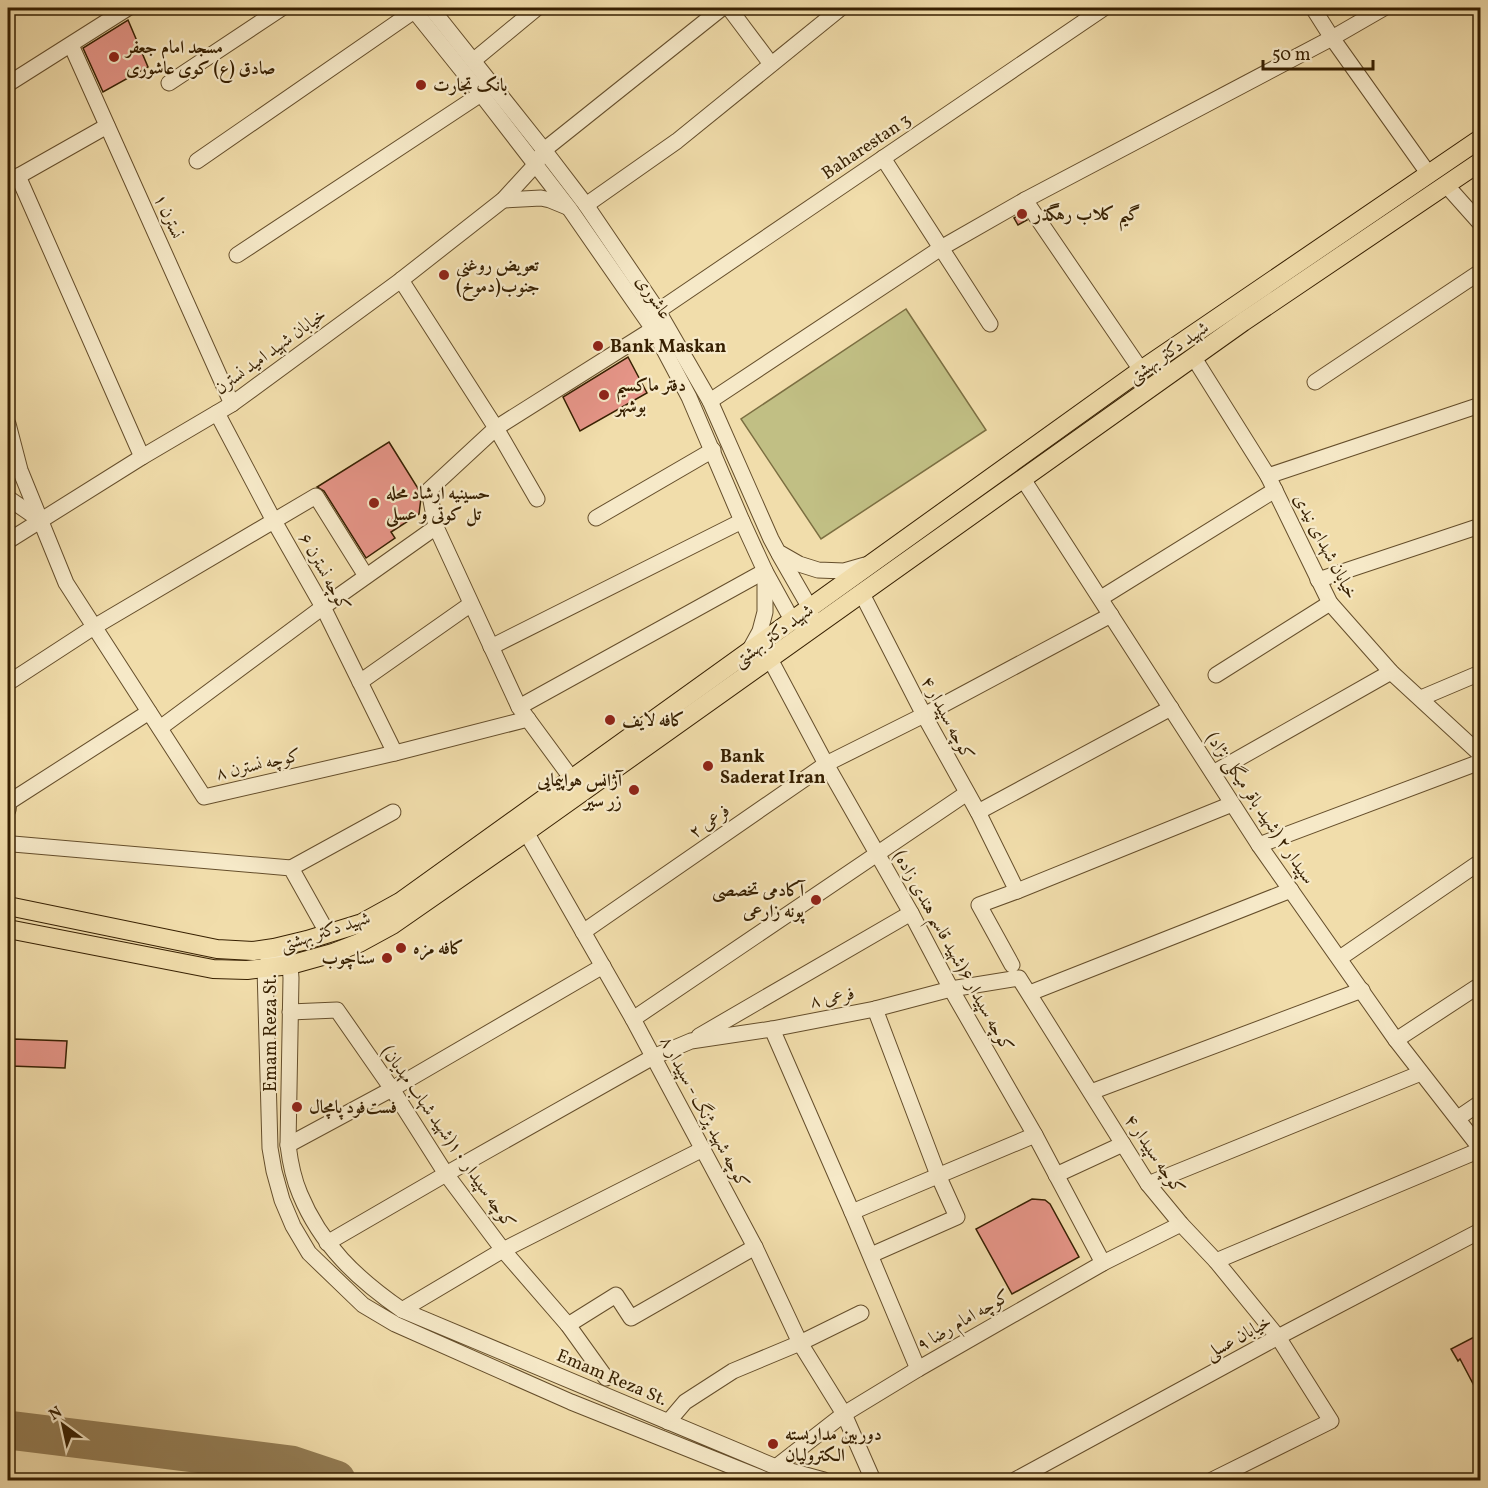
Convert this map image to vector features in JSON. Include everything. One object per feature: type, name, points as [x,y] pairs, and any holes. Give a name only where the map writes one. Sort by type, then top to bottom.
[{"type":"main road","name":"شهید دکتر بهشتی","points":[[8,906],[217,949],[252,951],[274,948],[362,923],[400,902],[1141,370],[1480,139]]},
{"type":"main road","name":"شهید دکتر بهشتی","points":[[8,929],[213,969],[247,970],[290,965],[359,943],[392,925],[526,832],[1253,316],[1480,162]]},
{"type":"street","points":[[8,84],[128,8]]},
{"type":"street","points":[[169,83],[282,8]]},
{"type":"street","name":"عاشوری","points":[[431,8],[474,60],[586,206],[658,311],[710,401],[774,545],[810,608]]},
{"type":"street","points":[[474,60],[537,8]]},
{"type":"street","points":[[544,150],[722,8]]},
{"type":"street","points":[[729,8],[771,64]]},
{"type":"street","points":[[586,206],[677,141],[841,8]]},
{"type":"street","points":[[1313,8],[1428,174]]},
{"type":"street","points":[[710,401],[941,248],[1025,200],[1332,38],[1384,8]]},
{"type":"street","points":[[197,161],[413,9]]},
{"type":"street","name":"عاشوری","points":[[413,9],[569,208],[653,329],[689,397],[765,570],[765,612],[760,631],[749,651]]},
{"type":"street","name":"Baharestan 3","points":[[658,311],[1096,9]]},
{"type":"street","name":"نسترن ۱","points":[[71,45],[232,404]]},
{"type":"street","points":[[237,255],[481,94]]},
{"type":"street","points":[[107,126],[13,179],[142,457]]},
{"type":"street","name":"خیابان شهید امید نسترن","points":[[8,541],[232,404],[401,280],[503,200],[536,164],[544,150]]},
{"type":"street","points":[[883,158],[990,324]]},
{"type":"street","points":[[1447,186],[1480,224]]},
{"type":"street","points":[[503,200],[541,198],[569,208]]},
{"type":"street","points":[[1025,200],[1141,370]]},
{"type":"street","points":[[1315,382],[1480,272]]},
{"type":"street","points":[[401,280],[496,428],[537,500]]},
{"type":"street","points":[[572,779],[524,713],[491,647],[436,527],[429,490],[496,428],[653,329]]},
{"type":"street","name":"خیابان شهدای نیدی","points":[[1194,358],[1268,476],[1330,603],[1391,672],[1480,753]]},
{"type":"street","points":[[1268,476],[1480,405]]},
{"type":"street","name":"کوچه نسترن ۶","points":[[217,413],[323,607],[395,753]]},
{"type":"street","name":"کوچه نسترن ۸","points":[[8,424],[20,470],[66,583],[204,797],[395,753],[524,713],[765,570]]},
{"type":"street","points":[[596,518],[713,450]]},
{"type":"street","name":"سپیدار ۲ (شهید باقر میگلی نژاد)","points":[[1023,479],[1259,845],[1396,1040],[1480,1149]]},
{"type":"street","points":[[1101,598],[1275,490]]},
{"type":"street","points":[[8,683],[94,627],[316,496],[366,576]]},
{"type":"street","points":[[8,498],[40,520]]},
{"type":"street","points":[[491,647],[742,521]]},
{"type":"street","points":[[1318,580],[1480,526]]},
{"type":"street","points":[[160,728],[323,607],[436,527]]},
{"type":"street","points":[[753,547],[774,545],[798,564],[818,570],[844,571],[871,564]]},
{"type":"street","points":[[765,570],[792,620],[812,629],[810,608]]},
{"type":"street","name":"کوچه سپیدار ۴","points":[[862,594],[924,715],[978,812],[1017,891],[979,905],[1016,971],[1148,1184],[1180,1224],[1216,1261],[1278,1337],[1331,1421],[1212,1480]]},
{"type":"street","points":[[1216,675],[1330,603]]},
{"type":"street","points":[[360,682],[471,604]]},
{"type":"street","name":"فرعی ۲","points":[[583,932],[826,764],[924,715],[1111,615]]},
{"type":"street","name":"کوچه سپیدار ۶(شهید قاسم هندی زاده)","points":[[770,659],[951,989],[1035,1135],[1103,1263]]},
{"type":"street","points":[[1213,773],[1391,672]]},
{"type":"street","points":[[1420,698],[1480,673]]},
{"type":"street","points":[[978,812],[1171,708]]},
{"type":"street","points":[[8,810],[9,802],[149,712]]},
{"type":"street","points":[[1259,845],[1480,762]]},
{"type":"street","points":[[633,1019],[967,793]]},
{"type":"street","points":[[1017,891],[1233,804]]},
{"type":"street","points":[[13,844],[291,868],[393,812]]},
{"type":"street","name":"کوچه شهید پژنگ - سپیدار ۸","points":[[526,832],[633,1019],[703,1149],[755,1247],[800,1342],[844,1414],[873,1480]]},
{"type":"street","points":[[1340,958],[1480,862]]},
{"type":"street","points":[[291,868],[328,934]]},
{"type":"street","points":[[1030,993],[1291,890]]},
{"type":"street","points":[[691,1041],[911,913]]},
{"type":"street","name":"Emam Reza St.","points":[[766,1480],[561,1397],[395,1324],[363,1305],[309,1253],[293,1226],[282,1200],[270,1148],[265,968],[274,948],[290,965],[288,1145],[292,1168],[299,1193],[310,1217],[327,1243],[352,1271],[375,1292],[402,1310],[776,1467],[824,1480]]},
{"type":"street","points":[[288,1145],[392,1089],[603,966]]},
{"type":"street","name":"فرعی ۸","points":[[327,1243],[653,1057],[691,1041],[772,1029],[875,1009],[1016,971]]},
{"type":"street","points":[[1396,1040],[1480,985]]},
{"type":"street","points":[[1091,1092],[1362,990]]},
{"type":"street","points":[[871,1255],[957,1217],[938,1175],[875,1009]]},
{"type":"street","name":"کوچه سپیدار ۱۰(شهید شهاب مهدیان)","points":[[290,1012],[337,1010],[392,1089],[446,1174],[503,1250],[568,1325],[606,1378]]},
{"type":"street","points":[[772,1029],[918,1369]]},
{"type":"street","points":[[1148,1184],[1421,1073]]},
{"type":"street","points":[[268,1100],[290,1099]]},
{"type":"street","points":[[1458,1118],[1480,1103]]},
{"type":"street","points":[[852,1212],[1035,1135]]},
{"type":"street","points":[[1056,1175],[1123,1144]]},
{"type":"street","points":[[402,1310],[503,1250],[703,1149]]},
{"type":"street","points":[[1216,1261],[1480,1149]]},
{"type":"street","name":"کوچه امام رضا ۹","points":[[776,1467],[844,1414],[918,1369],[1103,1263],[1180,1224]]},
{"type":"street","name":"خیابان عسلی","points":[[1015,1480],[1278,1337],[1480,1232]]},
{"type":"street","points":[[568,1325],[616,1295],[631,1318],[755,1247]]},
{"type":"street","points":[[668,1422],[685,1402],[733,1371],[861,1313]]},
{"type":"shaded area","points":[[906,309],[986,430],[821,539],[741,419]]},
{"type":"building","name":"مسجد امام جعفر صادق (ع) کوی عاشوری","points":[[128,20],[148,67],[103,92],[83,48]]},
{"type":"building","points":[[1022,213],[1027,220],[1018,225],[1014,218]]},
{"type":"building","name":"دفتر ماکسیم بوشهر","points":[[628,357],[647,393],[580,431],[563,397]]},
{"type":"building","name":"حسینیه ارشاد محله تل کوتی و عسلی","points":[[389,442],[419,490],[421,498],[419,514],[391,532],[395,538],[366,558],[324,491],[317,487]]},
{"type":"building","points":[[13,1039],[67,1041],[65,1068],[11,1066]]},
{"type":"building","points":[[1032,1199],[1045,1200],[1050,1204],[1079,1257],[1012,1294],[976,1229]]},
{"type":"building","points":[[1480,1334],[1480,1397],[1460,1359],[1458,1361],[1451,1349]]},
{"type":"taxiway","points":[[8,1430],[291,1465],[336,1480]]},
{"type":"place","name":"مسجد امام جعفر صادق (ع) کوی عاشوری","points":[[114,57]]},
{"type":"place","name":"بانک تجارت","points":[[421,85]]},
{"type":"place","name":"گیم کلاب رهگذر","points":[[1022,214]]},
{"type":"place","name":"تعويض روغنی جنوب(دموخ)","points":[[444,275]]},
{"type":"place","name":"Bank Maskan","points":[[598,346]]},
{"type":"place","name":"دفتر ماکسیم بوشهر","points":[[604,395]]},
{"type":"place","name":"حسینیه ارشاد محله تل کوتی و عسلی","points":[[374,503]]},
{"type":"place","name":"کافه لایف","points":[[610,720]]},
{"type":"place","name":"Bank Saderat Iran","points":[[708,766]]},
{"type":"place","name":"آژانس هواپیمایی زر سیر","points":[[634,790]]},
{"type":"place","name":"آکادمی تخصصی پونه زارعی","points":[[816,900]]},
{"type":"place","name":"کافه مزه","points":[[401,948]]},
{"type":"place","name":"سناچوب","points":[[387,958]]},
{"type":"place","name":"فست‌فود پامچال","points":[[297,1107]]},
{"type":"place","name":"دوربین مداربسته الکترولیان","points":[[773,1444]]}]
